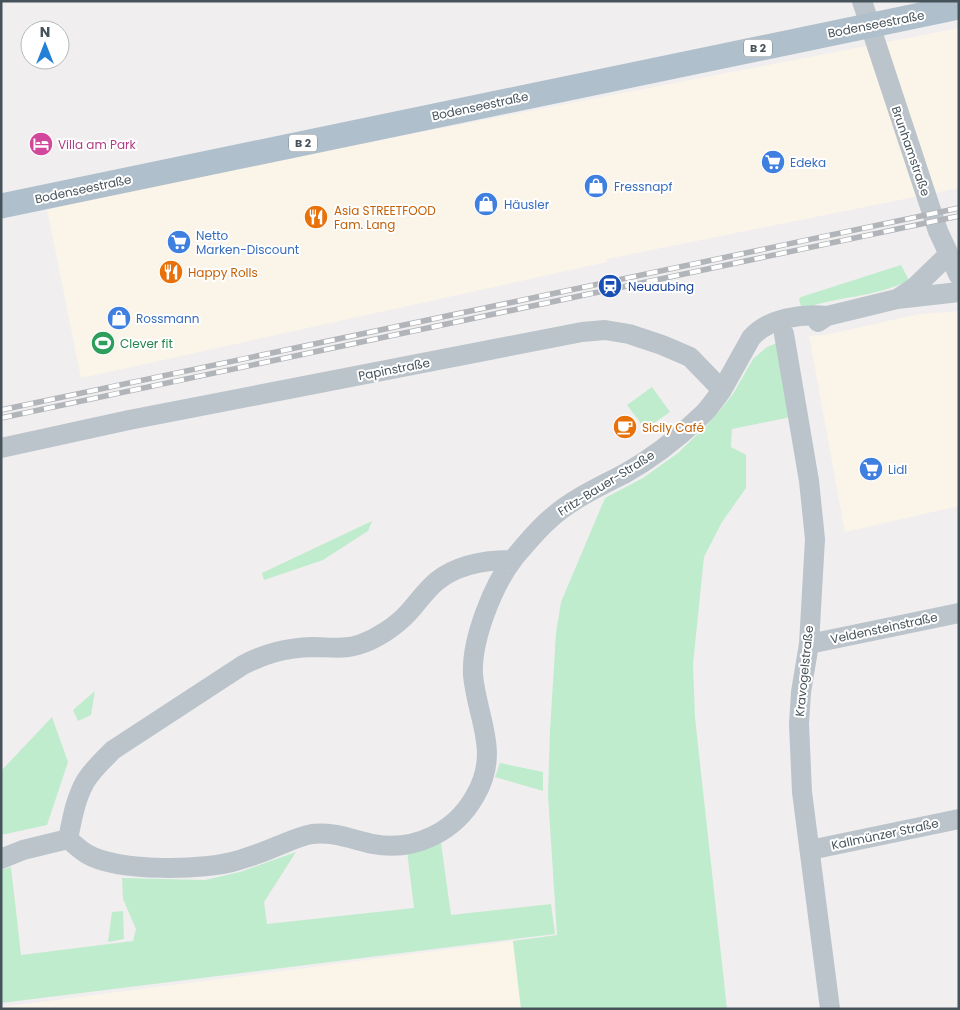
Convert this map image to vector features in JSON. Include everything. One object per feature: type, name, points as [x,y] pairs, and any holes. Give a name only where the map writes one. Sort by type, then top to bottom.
[{"type":"main road","name":"Bodenseestraße","points":[[1,206],[959,7]]},
{"type":"street","name":"Brunhamstraße","points":[[862,1],[936,226],[959,276]]},
{"type":"street","points":[[897,299],[915,287],[949,254]]},
{"type":"street","points":[[747,347],[758,341],[814,325],[827,316],[897,299],[959,292]]},
{"type":"street","points":[[722,390],[751,338],[757,331],[768,325],[791,318],[812,314],[827,316]]},
{"type":"street","name":"Papinstraße","points":[[1,448],[129,420],[582,332],[597,331],[629,334],[662,345],[690,357],[722,390]]},
{"type":"street","name":"Kravogelstraße","points":[[784,334],[809,481],[816,539],[809,644],[801,692],[799,724],[802,792],[830,1009]]},
{"type":"street","name":"Fritz-Bauer-Straße","points":[[68,839],[88,855],[129,866],[204,867],[235,862],[312,834],[340,836],[376,845],[405,846],[442,832],[455,822],[475,797],[486,770],[487,738],[473,672],[476,644],[484,616],[495,589],[512,560],[550,518],[598,487],[650,458],[702,415],[722,390]]},
{"type":"street","points":[[1,859],[23,850],[68,839],[72,816],[85,782],[113,750],[243,665],[265,654],[286,649],[312,647],[341,648],[360,644],[381,636],[407,615],[437,582],[454,571],[483,562],[512,560]]},
{"type":"street","name":"Veldensteinstraße","points":[[809,644],[959,613]]},
{"type":"street","name":"Kallmünzer Straße","points":[[810,850],[959,819]]},
{"type":"shaded area","points":[[959,28],[959,188],[607,259],[607,262],[81,378],[47,209],[200,175]]},
{"type":"shaded area","points":[[959,311],[959,506],[845,532],[809,336],[825,335],[919,314]]},
{"type":"shaded area","points":[[513,941],[521,1009],[1,1009],[1,1007]]},
{"type":"green space","points":[[901,265],[909,280],[896,286],[802,309],[799,300],[801,297]]},
{"type":"green space","points":[[777,343],[791,417],[732,429],[731,447],[746,455],[746,488],[722,522],[704,557],[693,664],[695,718],[727,1009],[521,1009],[513,941],[557,935],[548,795],[556,633],[561,602],[605,498],[643,478],[678,453],[707,425],[733,394],[753,359],[767,347]]},
{"type":"green space","points":[[652,387],[670,412],[645,429],[627,405]]},
{"type":"green space","points":[[372,521],[368,531],[323,560],[264,580],[262,573]]},
{"type":"green space","points":[[95,691],[91,715],[78,721],[73,710]]},
{"type":"green space","points":[[52,717],[68,762],[47,825],[1,835],[1,771]]},
{"type":"green space","points":[[500,763],[543,772],[543,791],[495,777]]},
{"type":"green space","points":[[441,843],[451,915],[551,904],[555,934],[1,1003],[1,870],[11,867],[21,955],[133,941],[136,929],[123,899],[122,878],[205,880],[240,872],[296,852],[264,902],[267,924],[414,908],[407,851]]},
{"type":"green space","points":[[123,911],[124,939],[108,942],[112,912]]},
{"type":"railway","points":[[1,410],[959,208]]},
{"type":"railway","points":[[1,418],[959,216]]},
{"type":"place","name":"Villa am Park","points":[[41,144]]},
{"type":"place","name":"Edeka","points":[[773,162]]},
{"type":"place","name":"Fressnapf","points":[[596,186]]},
{"type":"place","name":"Häusler","points":[[486,204]]},
{"type":"place","name":"Asia STREETFOOD Fam. Lang","points":[[316,217]]},
{"type":"place","name":"Netto Marken-Discount","points":[[179,242]]},
{"type":"place","name":"Happy Rolls","points":[[171,272]]},
{"type":"place","name":"Neuaubing","points":[[610,286]]},
{"type":"place","name":"Rossmann","points":[[119,318]]},
{"type":"place","name":"Clever fit","points":[[103,343]]},
{"type":"place","name":"Sicily Café","points":[[625,427]]},
{"type":"place","name":"Lidl","points":[[871,469]]}]
